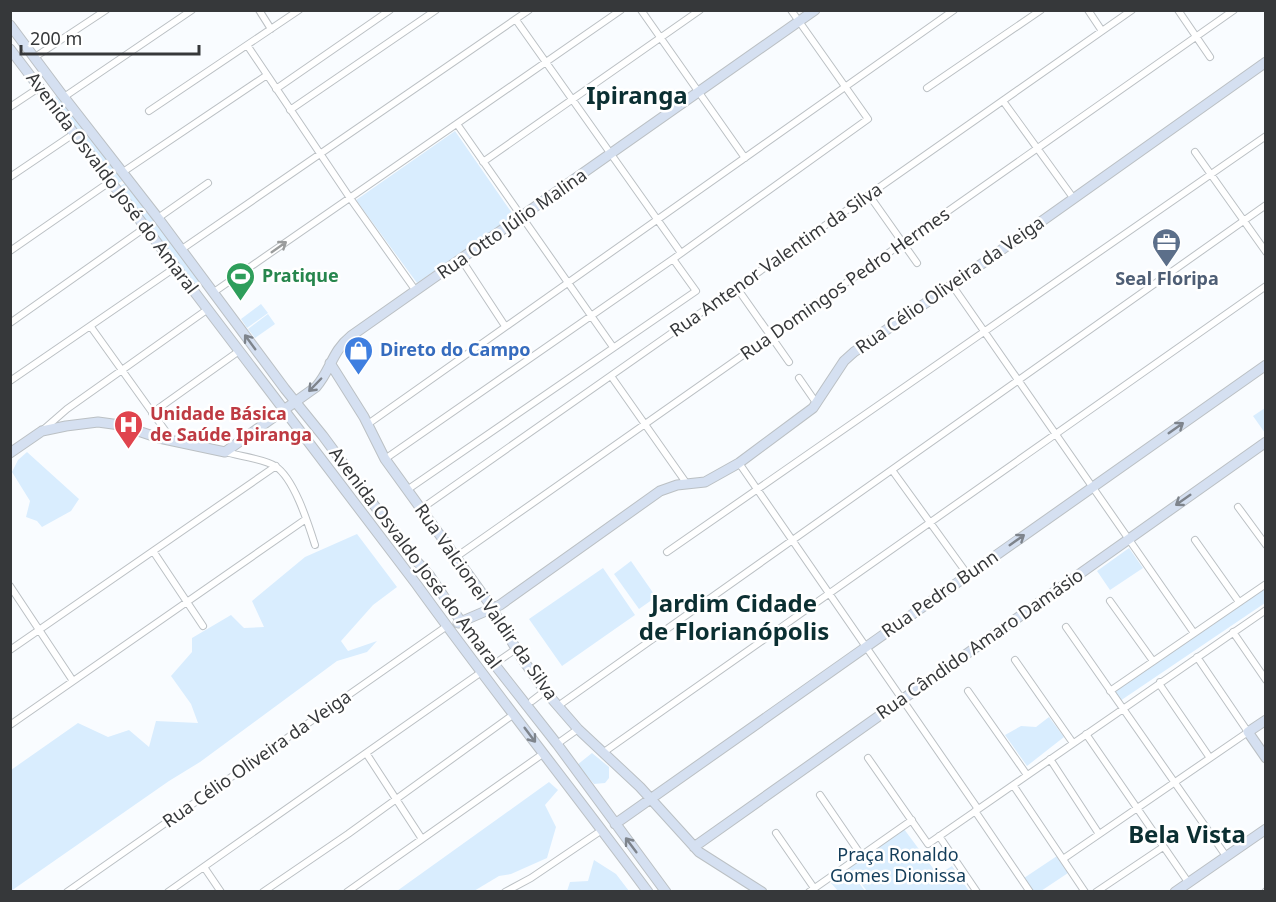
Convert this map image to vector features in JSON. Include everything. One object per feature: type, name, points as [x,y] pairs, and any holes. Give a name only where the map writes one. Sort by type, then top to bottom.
[{"type":"main road","name":"Rua Otto Júlio Malina","points":[[225,452],[295,403],[322,380],[335,352],[345,341],[815,10]]},
{"type":"main road","name":"Avenida Osvaldo José do Amaral","points":[[10,25],[182,249],[295,403],[323,436],[411,555],[430,576],[462,622],[557,744],[666,891]]},
{"type":"main road","name":"Avenida Osvaldo José do Amaral","points":[[10,49],[435,610],[480,673],[514,714],[648,891]]},
{"type":"main road","name":"Rua Célio Oliveira da Veiga","points":[[462,622],[492,610],[660,491],[671,486],[705,482],[739,463],[808,413],[817,404],[849,356],[1266,62]]},
{"type":"main road","points":[[176,267],[202,295],[213,292]]},
{"type":"main road","name":"Rua Valcionei Valdir da Silva","points":[[330,363],[368,424],[385,459],[456,556],[545,691],[578,729],[651,799],[694,847],[709,860],[762,891]]},
{"type":"main road","name":"Rua Pedro Bunn","points":[[615,824],[1266,364]]},
{"type":"main road","points":[[10,453],[42,431],[66,426],[105,423],[225,452]]},
{"type":"main road","name":"Rua Cândido Amaro Damásio","points":[[694,847],[1266,442]]},
{"type":"main road","points":[[382,540],[388,532],[403,550],[411,555]]},
{"type":"main road","points":[[435,610],[449,623],[462,622]]},
{"type":"main road","points":[[480,673],[502,694],[509,692],[509,683]]},
{"type":"main road","points":[[1266,720],[1248,732],[1266,758]]},
{"type":"main road","points":[[1175,891],[1264,832]]},
{"type":"street","points":[[36,57],[106,10]]},
{"type":"street","points":[[64,97],[192,10]]},
{"type":"street","points":[[259,10],[272,29]]},
{"type":"street","points":[[149,111],[299,10]]},
{"type":"street","points":[[276,89],[390,10]]},
{"type":"street","points":[[290,110],[436,10]]},
{"type":"street","points":[[182,249],[530,10]]},
{"type":"street","points":[[213,292],[621,10]]},
{"type":"street","points":[[641,10],[745,158]]},
{"type":"street","points":[[483,162],[700,10]]},
{"type":"street","points":[[385,459],[673,259],[868,119],[791,10]]},
{"type":"street","points":[[368,424],[954,10]]},
{"type":"street","points":[[927,88],[1041,10]]},
{"type":"street","points":[[1088,10],[1102,31]]},
{"type":"street","name":"Rua Antenor Valentim da Silva","points":[[422,509],[1132,10]]},
{"type":"street","points":[[1178,10],[1210,57]]},
{"type":"street","name":"Rua Domingos Pedro Hermes","points":[[456,556],[1234,10]]},
{"type":"street","points":[[516,20],[681,253]]},
{"type":"street","points":[[247,45],[416,291]]},
{"type":"street","points":[[123,172],[267,75]]},
{"type":"street","points":[[10,107],[40,87]]},
{"type":"street","points":[[1003,101],[1074,199]]},
{"type":"street","points":[[457,124],[613,347]]},
{"type":"street","points":[[10,177],[75,133]]},
{"type":"street","points":[[667,552],[1266,136]]},
{"type":"street","points":[[1195,152],[1266,252]]},
{"type":"street","points":[[10,251],[111,181]]},
{"type":"street","points":[[158,218],[208,183]]},
{"type":"street","points":[[869,195],[917,263]]},
{"type":"street","points":[[558,706],[1266,206]]},
{"type":"street","points":[[10,323],[146,227]]},
{"type":"street","points":[[461,259],[505,326]]},
{"type":"street","points":[[407,490],[696,291],[673,259]]},
{"type":"street","points":[[10,381],[176,267]]},
{"type":"street","points":[[952,285],[1194,633]]},
{"type":"street","points":[[604,752],[1266,286]]},
{"type":"street","points":[[736,288],[789,362]]},
{"type":"street","points":[[42,431],[58,416],[208,309]]},
{"type":"street","points":[[91,327],[172,441]]},
{"type":"street","points":[[152,413],[238,351]]},
{"type":"street","points":[[611,376],[687,484]]},
{"type":"street","points":[[800,378],[817,404]]},
{"type":"street","points":[[225,452],[276,466],[297,495],[315,544]]},
{"type":"street","points":[[739,463],[902,699],[1030,891]]},
{"type":"street","points":[[10,650],[276,466]]},
{"type":"street","points":[[892,470],[968,575]]},
{"type":"street","points":[[1238,507],[1265,543]]},
{"type":"street","points":[[10,725],[306,519]]},
{"type":"street","points":[[1195,540],[1239,602]]},
{"type":"street","points":[[153,551],[203,626]]},
{"type":"street","points":[[1110,691],[1266,584]]},
{"type":"street","points":[[10,586],[73,681]]},
{"type":"street","points":[[1110,601],[1153,661]]},
{"type":"street","points":[[868,758],[928,844],[1266,609]]},
{"type":"street","name":"Rua Célio Oliveira da Veiga","points":[[67,891],[447,626]]},
{"type":"street","points":[[1066,627],[1226,856]]},
{"type":"street","points":[[1233,632],[1266,680]]},
{"type":"street","points":[[500,660],[516,649]]},
{"type":"street","points":[[1063,859],[1248,732],[1197,657]]},
{"type":"street","points":[[1015,660],[1073,743]]},
{"type":"street","points":[[168,891],[480,673]]},
{"type":"street","points":[[1161,682],[1160,686],[1210,758]]},
{"type":"street","points":[[532,701],[545,691]]},
{"type":"street","points":[[969,691],[1027,775]]},
{"type":"street","points":[[263,891],[514,714]]},
{"type":"street","points":[[557,744],[578,729]]},
{"type":"street","points":[[1086,734],[1188,882]]},
{"type":"street","points":[[366,753],[422,840]]},
{"type":"street","points":[[347,891],[544,753]]},
{"type":"street","points":[[1050,759],[1100,834]]},
{"type":"street","points":[[1013,785],[1085,891]]},
{"type":"street","points":[[820,795],[861,855]]},
{"type":"street","points":[[776,832],[812,890],[912,820]]},
{"type":"street","points":[[505,891],[531,878],[602,830]]},
{"type":"street","points":[[939,836],[977,891]]},
{"type":"street","points":[[1096,891],[1163,847]]},
{"type":"street","points":[[204,867],[221,891]]},
{"type":"green space","points":[[58,95],[124,180],[117,184],[52,99]]},
{"type":"green space","points":[[455,131],[514,216],[417,283],[356,200]]},
{"type":"green space","points":[[125,183],[202,286],[199,287],[170,255],[119,187]]},
{"type":"green space","points":[[261,304],[268,313],[247,328],[241,319]]},
{"type":"green space","points":[[268,314],[275,324],[255,338],[248,329]]},
{"type":"green space","points":[[1265,408],[1265,433],[1253,416]]},
{"type":"green space","points":[[27,452],[79,499],[71,511],[42,527],[37,521],[26,517],[30,501],[12,472],[18,460]]},
{"type":"green space","points":[[357,534],[397,587],[373,605],[341,641],[348,651],[377,641],[367,652],[337,661],[200,762],[11,891],[11,770],[78,723],[108,737],[129,730],[149,747],[156,721],[198,723],[191,704],[171,676],[192,652],[192,638],[231,615],[244,628],[264,627],[252,601],[305,557]]},
{"type":"green space","points":[[1129,548],[1143,568],[1110,590],[1097,571]]},
{"type":"green space","points":[[631,561],[656,597],[639,609],[614,574]]},
{"type":"green space","points":[[603,568],[635,615],[562,666],[529,619]]},
{"type":"green space","points":[[1265,587],[1265,603],[1120,701],[1114,692]]},
{"type":"green space","points":[[1049,717],[1064,737],[1027,766],[1005,735],[1021,726],[1036,727]]},
{"type":"green space","points":[[592,753],[609,767],[609,778],[605,783],[594,784],[577,765]]},
{"type":"green space","points":[[549,782],[558,790],[545,805],[556,827],[547,858],[511,874],[499,876],[474,891],[397,891]]},
{"type":"green space","name":"Praça Ronaldo Gomes Dionissa","points":[[904,829],[938,875],[952,866],[969,891],[867,891],[847,866]]},
{"type":"green space","points":[[1057,856],[1068,873],[1041,891],[1033,891],[1024,878]]},
{"type":"green space","points":[[594,860],[616,874],[629,891],[567,891],[570,882],[588,881]]},
{"type":"green space","points":[[849,870],[865,891],[838,891],[831,883]]},
{"type":"place","name":"Seal Floripa","points":[[1167,268]]},
{"type":"place","name":"Pratique","points":[[241,302]]},
{"type":"place","name":"Direto do Campo","points":[[359,376]]},
{"type":"place","name":"Unidade Básica de Saúde Ipiranga","points":[[129,450]]},
{"type":"district","name":"Ipiranga","points":[[637,96]]},
{"type":"district","name":"Jardim Cidade de Florianópolis","points":[[734,618]]},
{"type":"district","name":"Bela Vista","points":[[1187,835]]}]
